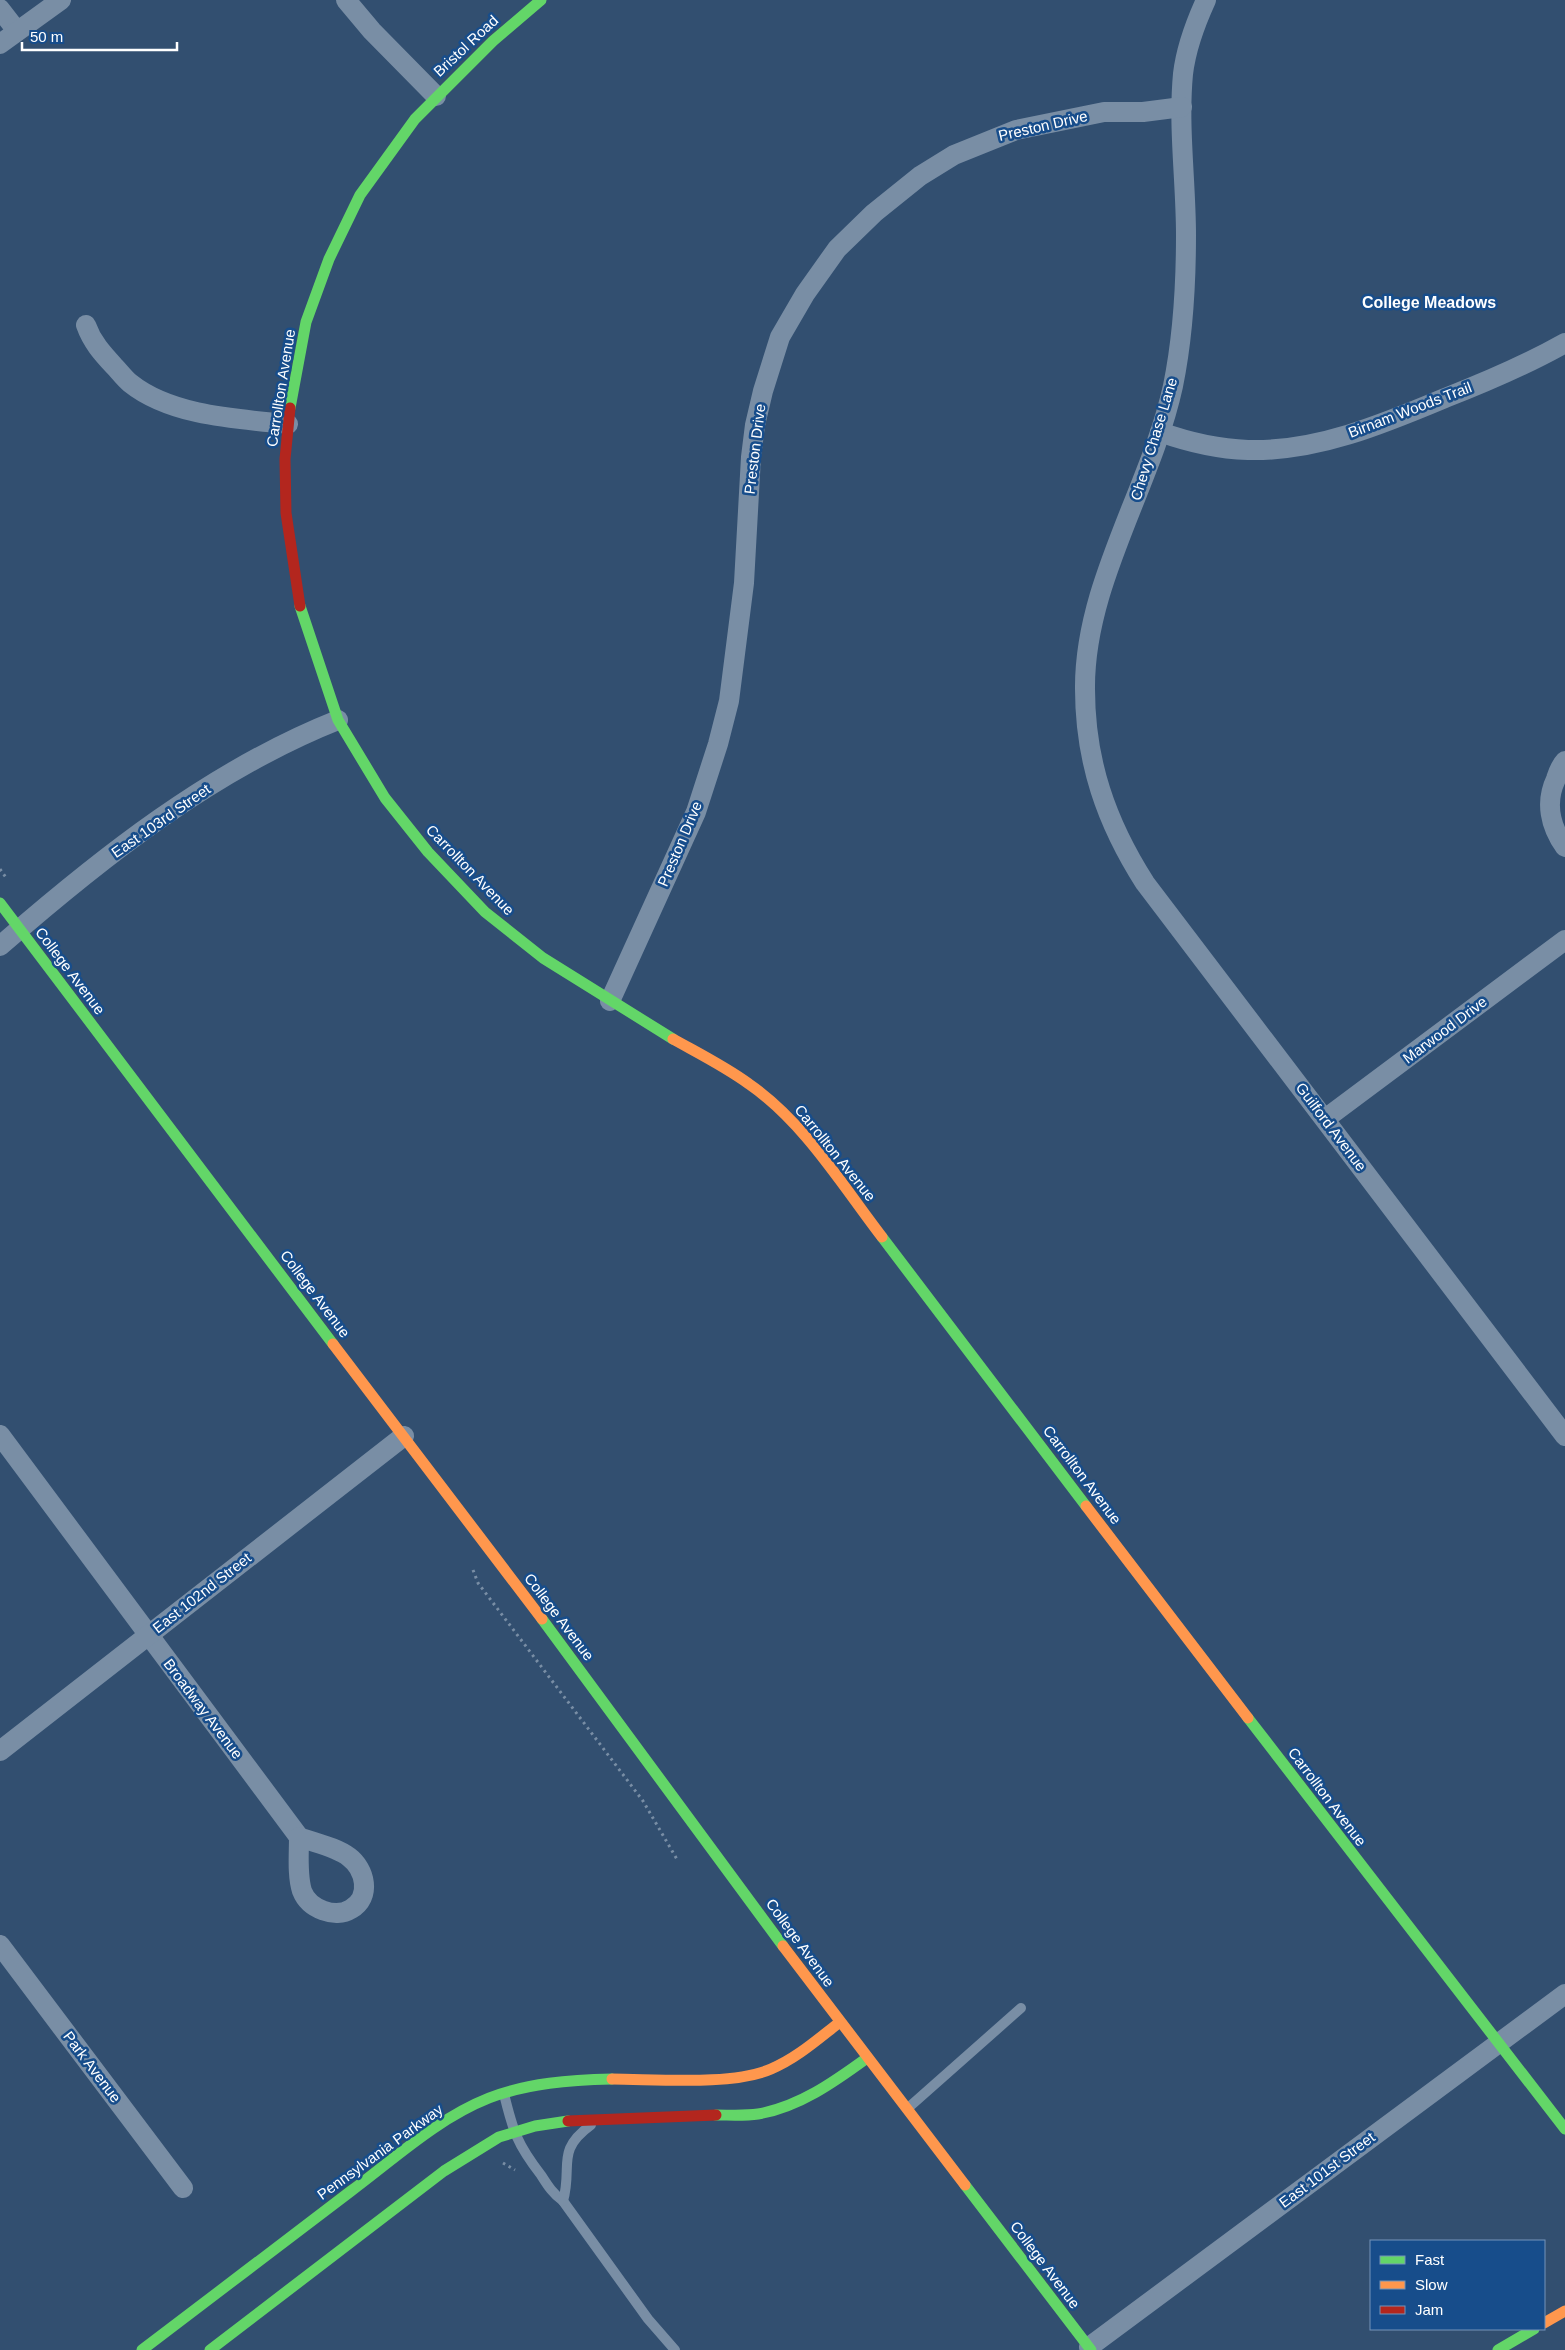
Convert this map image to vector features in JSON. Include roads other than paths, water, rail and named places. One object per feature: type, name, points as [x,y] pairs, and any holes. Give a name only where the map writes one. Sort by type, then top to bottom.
[{"type":"main road","name":"Bristol Road","points":[[436,96],[493,41],[541,0]]},
{"type":"main road","name":"Carrollton Avenue","points":[[436,96],[385,158],[360,196],[329,259],[306,322],[294,381],[285,459],[286,513],[297,598],[338,720],[385,798],[428,852],[485,912],[543,958],[610,1001],[750,1084],[788,1118],[820,1154],[1498,2044],[1565,2129]]},
{"type":"main road","name":"College Avenue","points":[[0,903],[616,1718],[867,2058],[1090,2348]]},
{"type":"main road","name":"Pennsylvania Parkway","points":[[142,2350],[413,2144],[466,2110],[504,2093],[574,2080],[726,2078],[757,2074],[787,2061],[840,2022]]},
{"type":"main road","points":[[210,2350],[444,2171],[482,2146],[514,2132],[555,2122],[758,2114],[798,2102],[837,2080],[867,2058]]},
{"type":"main road","points":[[1545,2322],[1565,2311]]},
{"type":"main road","points":[[1498,2350],[1532,2330]]},
{"type":"street","points":[[0,44],[61,0]]},
{"type":"street","points":[[346,0],[372,31],[436,96]]},
{"type":"street","name":"Chevy Chase Lane","points":[[1106,813],[1091,754],[1087,729],[1085,688],[1087,651],[1101,592],[1160,432],[1173,386],[1183,322],[1186,236],[1182,107],[1183,74],[1188,48],[1206,0]]},
{"type":"street","points":[[0,9],[17,31]]},
{"type":"street","name":"Preston Drive","points":[[610,1001],[696,812],[718,744],[729,701],[744,583],[751,457],[755,425],[762,391],[780,337],[804,294],[837,249],[874,213],[920,176],[954,155],[1016,130],[1104,112],[1143,112],[1182,107]]},
{"type":"street","points":[[86,326],[91,338],[102,353],[130,383],[161,400],[186,410],[288,424]]},
{"type":"street","name":"Birnam Woods Trail","points":[[1160,432],[1185,440],[1227,449],[1275,449],[1308,444],[1391,420],[1505,374],[1565,343]]},
{"type":"street","name":"East 103rd Street","points":[[0,946],[45,906],[150,826],[270,751],[307,732],[338,720]]},
{"type":"street","points":[[1565,761],[1551,790],[1549,800],[1554,828],[1565,847]]},
{"type":"street","name":"Guilford Avenue","points":[[1106,813],[1126,854],[1145,883],[1565,1436]]},
{"type":"street","name":"Marwood Drive","points":[[1325,1119],[1565,940]]},
{"type":"street","name":"Broadway Avenue","points":[[0,1435],[299,1837]]},
{"type":"street","name":"East 102nd Street","points":[[0,1751],[404,1436]]},
{"type":"street","name":"Park Avenue","points":[[0,1945],[183,2188]]},
{"type":"street","name":"East 101st Street","points":[[1090,2348],[1565,1994]]},
{"type":"lane","points":[[907,2109],[1021,2008]]},
{"type":"lane","points":[[504,2093],[519,2146],[552,2193],[564,2201],[648,2318],[675,2350]]},
{"type":"lane","points":[[564,2201],[568,2184],[566,2163],[570,2146],[581,2132],[600,2119]]},
{"type":"district","name":"College Meadows","points":[[1429,302]]}]
